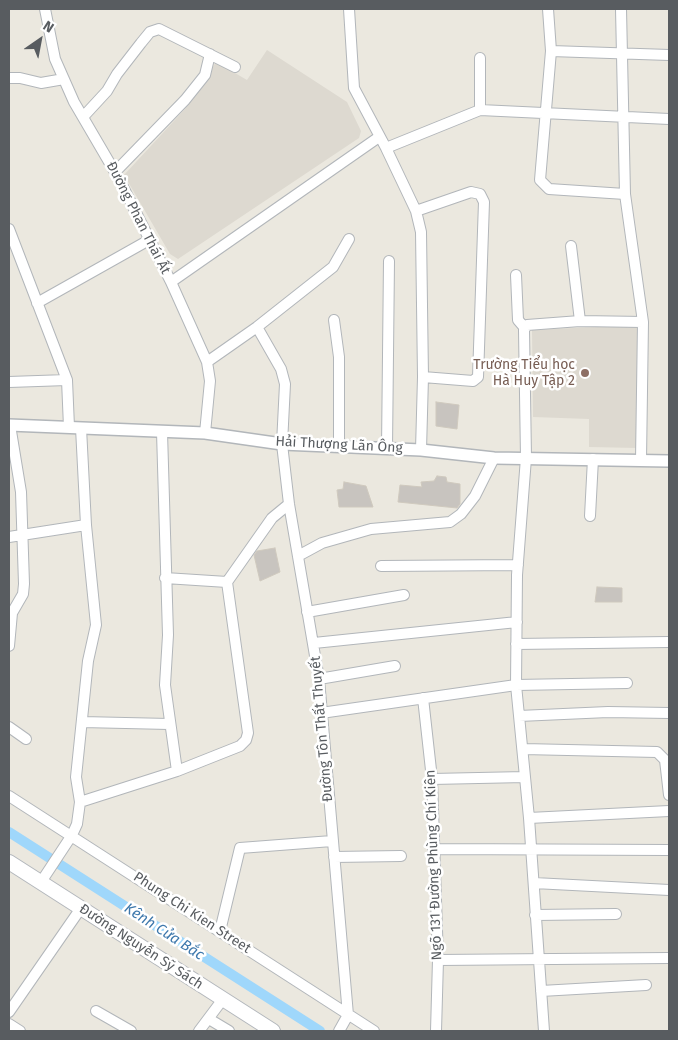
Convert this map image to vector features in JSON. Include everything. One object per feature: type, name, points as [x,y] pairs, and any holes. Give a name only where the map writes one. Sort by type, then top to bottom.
[{"type":"main road","name":"Đường Nguyễn Sỹ Sách","points":[[9,862],[45,877],[81,908],[273,1031]]},
{"type":"street","name":"Đường Phan Thái Ất","points":[[45,9],[56,59],[64,79],[83,117],[115,172],[171,282],[207,362],[210,381],[205,433]]},
{"type":"street","points":[[349,9],[354,88],[386,148],[416,211],[422,242],[423,377],[421,450]]},
{"type":"street","points":[[548,9],[550,51],[539,176],[544,186],[552,190],[625,194]]},
{"type":"street","points":[[621,9],[625,194],[643,322],[641,460]]},
{"type":"street","points":[[83,117],[107,91],[117,74],[150,32],[159,29],[235,67]]},
{"type":"street","points":[[550,51],[669,55]]},
{"type":"street","points":[[115,172],[185,100],[205,74],[210,54]]},
{"type":"street","points":[[480,58],[480,110]]},
{"type":"street","points":[[9,78],[20,78],[41,83],[64,79]]},
{"type":"street","points":[[386,148],[480,110],[669,119]]},
{"type":"street","points":[[171,282],[380,137]]},
{"type":"street","points":[[416,211],[472,192],[480,194],[484,202],[478,377],[473,381],[423,377]]},
{"type":"street","points":[[9,230],[67,380],[69,426]]},
{"type":"street","points":[[207,362],[257,328],[333,267],[349,239]]},
{"type":"street","points":[[37,303],[149,240]]},
{"type":"street","points":[[571,246],[580,321]]},
{"type":"street","points":[[387,448],[389,261]]},
{"type":"street","points":[[516,275],[518,320],[524,327],[526,458],[518,565],[516,685],[529,818],[544,1031]]},
{"type":"street","points":[[334,320],[339,357],[339,446]]},
{"type":"street","points":[[524,327],[580,321],[643,322]]},
{"type":"street","name":"Đường Tôn Thất Thuyết","points":[[257,328],[284,374],[282,444],[289,504],[314,643],[318,679],[334,857],[344,1023]]},
{"type":"street","points":[[9,382],[67,380]]},
{"type":"street","points":[[9,646],[12,613],[24,589],[24,536],[20,484],[10,425]]},
{"type":"street","name":"Hải Thượng Lãn Ông","points":[[10,425],[205,433],[282,444],[421,450],[494,458],[669,461]]},
{"type":"street","points":[[45,877],[72,835],[80,802],[76,777],[88,661],[96,625],[86,525],[82,428]]},
{"type":"street","points":[[162,432],[168,635],[165,685],[177,771]]},
{"type":"street","points":[[298,556],[322,543],[371,529],[450,522],[461,514],[475,496],[494,458]]},
{"type":"street","points":[[590,516],[593,459]]},
{"type":"street","points":[[80,802],[177,771],[240,746],[248,737],[227,582],[272,518],[289,504]]},
{"type":"street","points":[[9,536],[24,536],[86,525]]},
{"type":"street","points":[[381,566],[518,565]]},
{"type":"street","points":[[165,578],[227,582]]},
{"type":"street","points":[[307,612],[404,595]]},
{"type":"street","points":[[314,643],[517,622]]},
{"type":"street","points":[[516,644],[669,642]]},
{"type":"street","points":[[318,679],[394,666]]},
{"type":"street","points":[[321,713],[516,685],[627,683]]},
{"type":"street","name":"Ngõ 131 Đường Phùng Chí Kiên","points":[[424,698],[432,779],[438,960],[436,1031]]},
{"type":"street","points":[[519,716],[608,712],[669,713]]},
{"type":"street","points":[[82,722],[169,724]]},
{"type":"street","points":[[9,727],[26,739]]},
{"type":"street","points":[[523,750],[657,752],[665,760],[669,794]]},
{"type":"street","points":[[432,779],[525,777]]},
{"type":"street","name":"Phung Chi Kien Street","points":[[9,796],[220,931],[344,1023],[374,1031]]},
{"type":"street","points":[[529,818],[669,812]]},
{"type":"street","points":[[220,931],[240,848],[332,841]]},
{"type":"street","points":[[433,849],[669,850]]},
{"type":"street","points":[[334,857],[402,856]]},
{"type":"street","points":[[534,883],[669,890]]},
{"type":"street","points":[[9,1012],[81,908]]},
{"type":"street","points":[[536,915],[616,914]]},
{"type":"street","points":[[438,960],[669,958]]},
{"type":"street","points":[[541,991],[646,985]]},
{"type":"street","points":[[199,1031],[223,999]]},
{"type":"street","points":[[96,1011],[131,1031]]},
{"type":"street","points":[[209,1018],[229,1031]]},
{"type":"street","points":[[9,1024],[20,1031]]},
{"type":"shaded area","points":[[267,50],[347,102],[361,131],[359,138],[178,259],[170,254],[124,175],[185,109],[216,62],[247,80]]},
{"type":"shaded area","name":"Trường Tiểu học Hà Huy Tập 2","points":[[637,325],[638,448],[589,447],[589,419],[533,417],[532,330]]},
{"type":"building","points":[[436,402],[459,405],[457,429],[436,426]]},
{"type":"building","points":[[437,476],[446,477],[447,482],[460,484],[460,504],[457,508],[398,502],[400,485],[422,487],[421,482],[434,481]]},
{"type":"building","points":[[344,482],[366,486],[373,507],[339,507],[337,490],[343,489]]},
{"type":"building","points":[[275,548],[280,572],[260,581],[254,555],[257,551]]},
{"type":"building","points":[[597,587],[622,588],[622,602],[595,602]]},
{"type":"waterway","name":"Kênh Cửa Bắc","points":[[9,832],[320,1031]]},
{"type":"place","name":"Trường Tiểu học Hà Huy Tập 2","points":[[585,373]]}]
